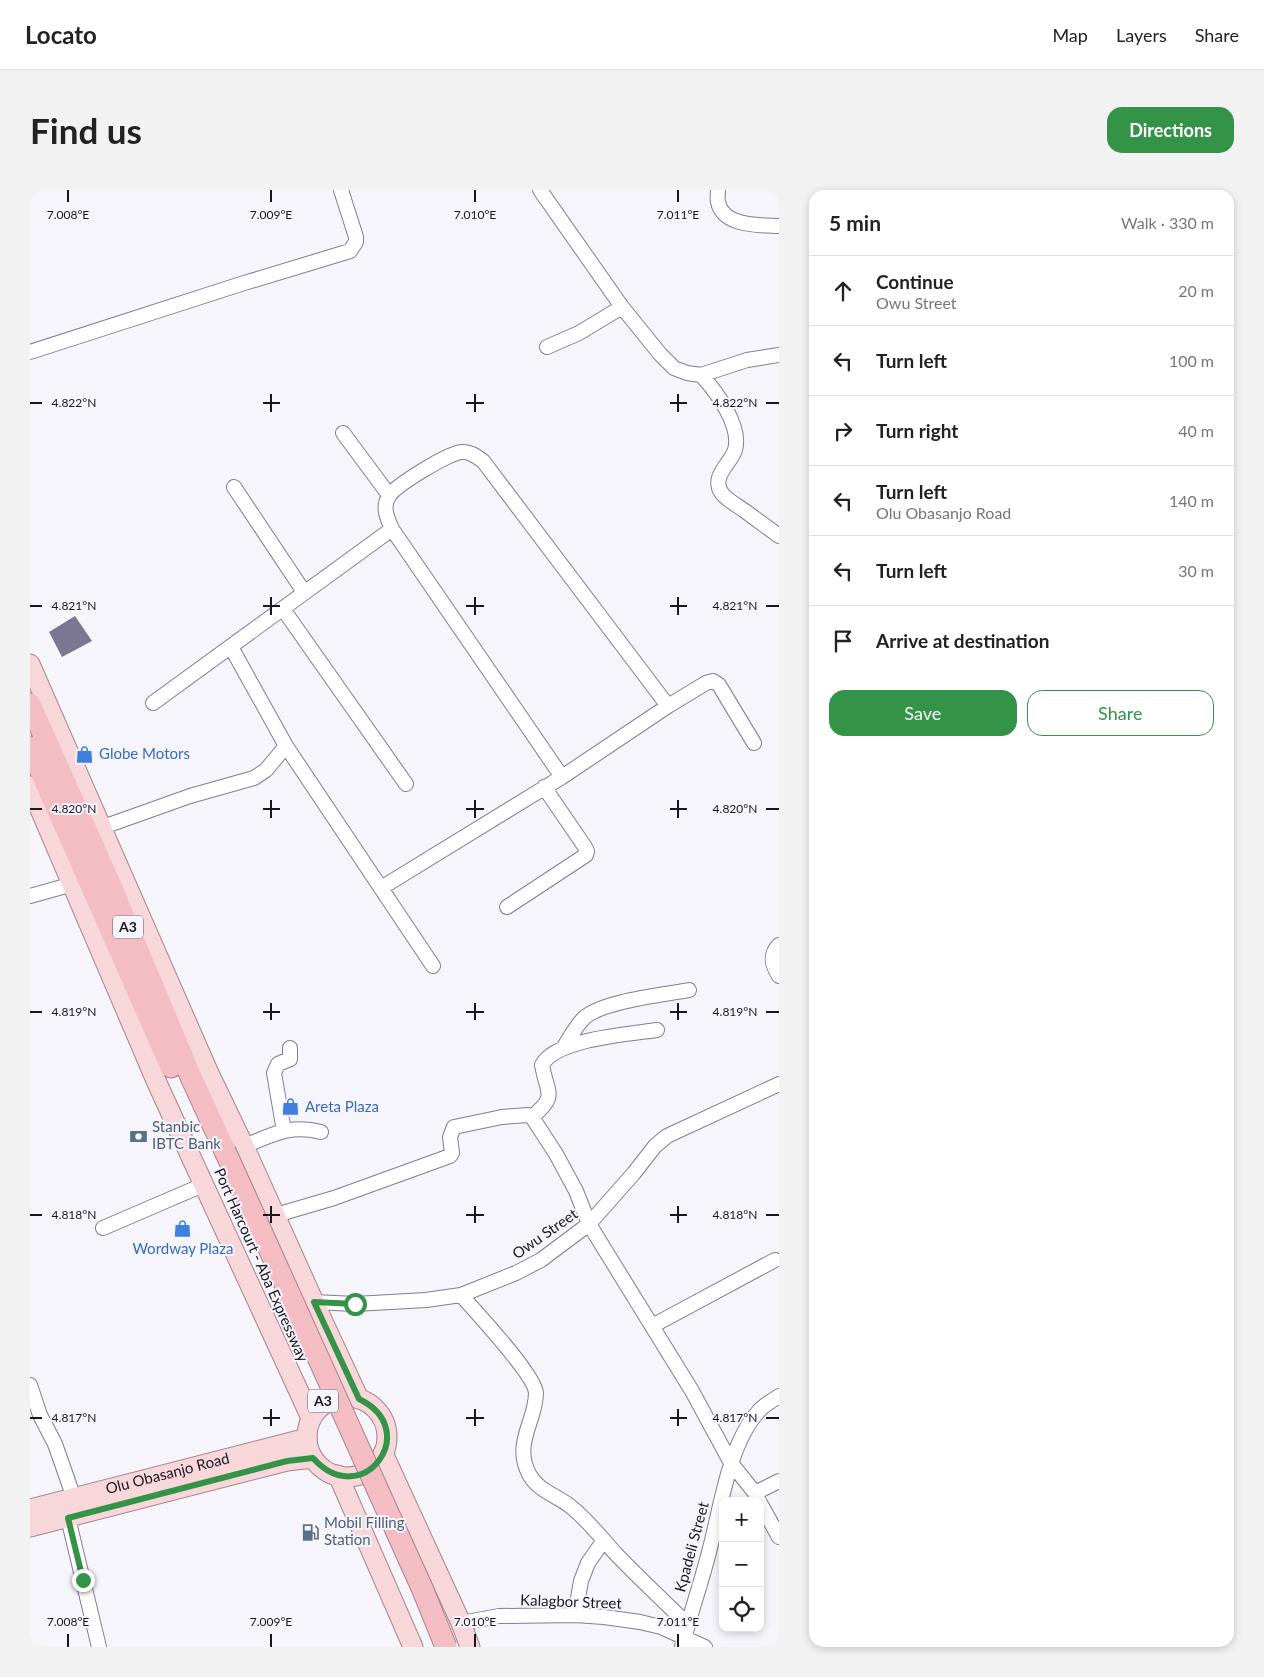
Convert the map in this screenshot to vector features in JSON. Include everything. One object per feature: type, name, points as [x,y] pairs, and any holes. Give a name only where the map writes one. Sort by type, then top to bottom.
[{"type":"highway","name":"Port Harcourt - Aba Expressway","points":[[30,704],[108,879],[191,1077],[227,1151],[422,1588],[446,1647]]},
{"type":"highway","name":"Port Harcourt - Aba Expressway","points":[[30,747],[181,1090],[227,1151],[432,1647]]},
{"type":"main road","points":[[30,664],[204,1062],[227,1151],[276,1216],[359,1399]]},
{"type":"main road","points":[[30,786],[157,1083],[311,1418]]},
{"type":"main road","points":[[348,1397],[359,1399],[374,1407],[384,1421],[387,1431],[383,1454],[376,1464],[367,1471],[355,1476],[331,1473],[321,1467],[313,1458],[308,1448],[308,1428],[311,1418],[326,1402],[348,1397]]},
{"type":"main road","name":"Olu Obasanjo Road","points":[[30,1509],[307,1438]]},
{"type":"main road","points":[[383,1454],[461,1623],[470,1647]]},
{"type":"main road","name":"Olu Obasanjo Road","points":[[30,1527],[287,1461],[313,1458]]},
{"type":"main road","points":[[338,1475],[413,1647]]},
{"type":"street","points":[[30,352],[350,251],[356,242],[356,237],[341,190]]},
{"type":"street","points":[[540,190],[622,306],[660,354],[674,368],[687,373],[701,375],[747,360],[779,355]]},
{"type":"street","points":[[718,190],[718,203],[725,214],[731,218],[741,223],[779,226]]},
{"type":"street","points":[[547,347],[579,334],[622,306]]},
{"type":"street","points":[[701,375],[713,388],[726,409],[736,439],[735,450],[718,479],[721,492],[729,500],[779,536]]},
{"type":"street","points":[[343,433],[389,495]]},
{"type":"street","points":[[562,777],[392,529],[386,512],[386,504],[389,495],[399,486],[449,456],[462,452],[469,453],[483,461],[668,706]]},
{"type":"street","points":[[234,486],[304,592]]},
{"type":"street","points":[[153,703],[392,529]]},
{"type":"street","points":[[283,609],[406,784]]},
{"type":"street","points":[[231,647],[286,746],[433,966]]},
{"type":"street","points":[[381,888],[562,777],[668,706],[706,683],[713,681],[719,685],[754,743]]},
{"type":"street","points":[[102,828],[190,796],[254,778],[266,770],[286,746]]},
{"type":"street","points":[[507,907],[586,855],[585,847],[544,788]]},
{"type":"street","points":[[30,896],[73,884]]},
{"type":"street","points":[[779,945],[772,959],[773,966],[779,976]]},
{"type":"street","points":[[564,1047],[585,1017],[594,1012],[619,1004],[689,990]]},
{"type":"street","points":[[532,1117],[545,1106],[549,1098],[542,1065],[544,1061],[558,1050],[573,1044],[658,1030]]},
{"type":"street","points":[[284,1131],[274,1073],[278,1064],[290,1059],[290,1048]]},
{"type":"street","name":"Owu Street","points":[[314,1302],[355,1304],[426,1300],[461,1295],[516,1273],[541,1260],[589,1224],[655,1146],[667,1136],[779,1084]]},
{"type":"street","points":[[276,1216],[334,1198],[450,1156],[452,1152],[450,1137],[454,1127],[502,1117],[528,1115],[532,1117],[556,1154],[576,1191],[589,1224],[692,1391],[730,1464],[756,1497]]},
{"type":"street","points":[[227,1151],[296,1128],[320,1132]]},
{"type":"street","points":[[103,1228],[204,1185]]},
{"type":"street","points":[[652,1326],[775,1260]]},
{"type":"street","points":[[461,1295],[518,1363],[532,1382],[536,1392],[532,1416],[524,1441],[528,1472],[534,1482],[570,1506],[687,1624]]},
{"type":"street","points":[[30,1385],[40,1415],[55,1444],[74,1498]]},
{"type":"street","name":"Kpadeli Street","points":[[683,1643],[709,1554],[730,1464],[746,1429],[758,1411],[779,1396]]},
{"type":"street","points":[[760,1497],[779,1481]]},
{"type":"street","points":[[764,1510],[779,1536]]},
{"type":"street","points":[[68,1518],[99,1647]]},
{"type":"street","points":[[575,1615],[580,1580],[588,1563],[604,1540]]},
{"type":"street","name":"Kalagbor Street","points":[[461,1623],[499,1616],[575,1615],[640,1622],[661,1627],[683,1643],[705,1647]]},
{"type":"building","points":[[75,616],[92,641],[62,657],[49,632]]},
{"type":"place","name":"Globe Motors","points":[[85,754]]},
{"type":"place","name":"Areta Plaza","points":[[291,1107]]},
{"type":"place","name":"Stanbic IBTC Bank","points":[[138,1136]]},
{"type":"place","name":"Wordway Plaza","points":[[183,1228]]},
{"type":"place","name":"Mobil Filling Station","points":[[310,1532]]},
{"type":"route","points":[[83,1580],[68,1518],[287,1461],[313,1458],[321,1467],[331,1473],[343,1476],[355,1476],[367,1471],[376,1464],[383,1454],[386,1443],[387,1431],[384,1421],[378,1411],[359,1399],[314,1302],[355,1304]]}]
